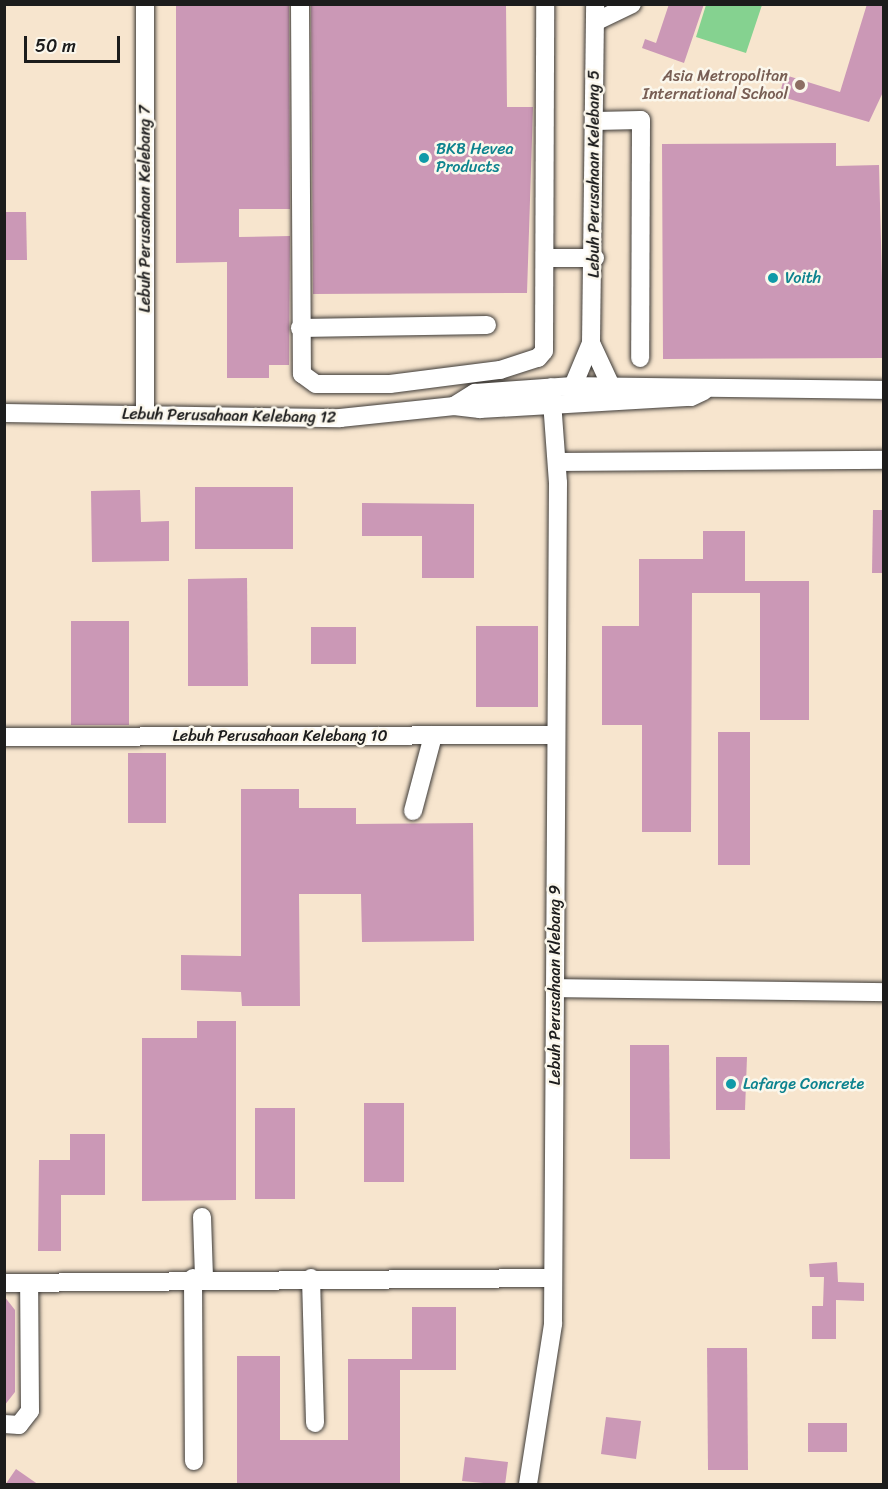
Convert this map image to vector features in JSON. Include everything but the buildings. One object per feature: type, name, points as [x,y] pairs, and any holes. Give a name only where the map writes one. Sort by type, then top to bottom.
[{"type":"street","name":"Lebuh Perusahaan Kelebang 7","points":[[145,4],[145,413]]},
{"type":"street","points":[[300,4],[300,328],[302,374],[315,384],[390,384],[500,370],[538,358],[544,351],[545,4]]},
{"type":"street","points":[[595,13],[632,4]]},
{"type":"street","name":"Lebuh Perusahaan Kelebang 5","points":[[595,13],[595,258],[591,343],[611,386]]},
{"type":"street","points":[[595,121],[641,120],[640,358]]},
{"type":"street","points":[[545,258],[595,258]]},
{"type":"street","points":[[300,328],[487,325]]},
{"type":"street","name":"Lebuh Perusahaan Kelebang 5","points":[[560,393],[591,343]]},
{"type":"street","name":"Lebuh Perusahaan Kelebang 12","points":[[4,413],[145,413],[340,418],[611,386],[689,385],[704,391],[884,390]]},
{"type":"street","name":"Lebuh Perusahaan Kelebang 12","points":[[560,393],[691,397],[704,391]]},
{"type":"street","name":"Lebuh Perusahaan Klebang 9","points":[[558,483],[563,462],[560,393]]},
{"type":"street","name":"Lebuh Perusahaan Klebang 9","points":[[528,1485],[553,1324],[560,393]]},
{"type":"street","points":[[563,462],[884,460]]},
{"type":"street","name":"Lebuh Perusahaan Kelebang 10","points":[[4,737],[556,735]]},
{"type":"street","points":[[413,811],[433,736]]},
{"type":"street","points":[[555,988],[884,992]]},
{"type":"street","points":[[194,1461],[202,1217]]},
{"type":"street","points":[[4,1283],[199,1278],[554,1278]]},
{"type":"street","points":[[311,1278],[315,1424]]},
{"type":"street","points":[[4,1424],[19,1425],[30,1411],[29,1283]]},
{"type":"green space","points":[[706,5],[762,5],[746,53],[696,37]]},
{"type":"place","name":"Asia Metropolitan International School","points":[[800,85]]},
{"type":"place","name":"BKB Hevea Products","points":[[424,158]]},
{"type":"place","name":"Voith","points":[[773,278]]},
{"type":"place","name":"Lafarge Concrete","points":[[731,1084]]}]
